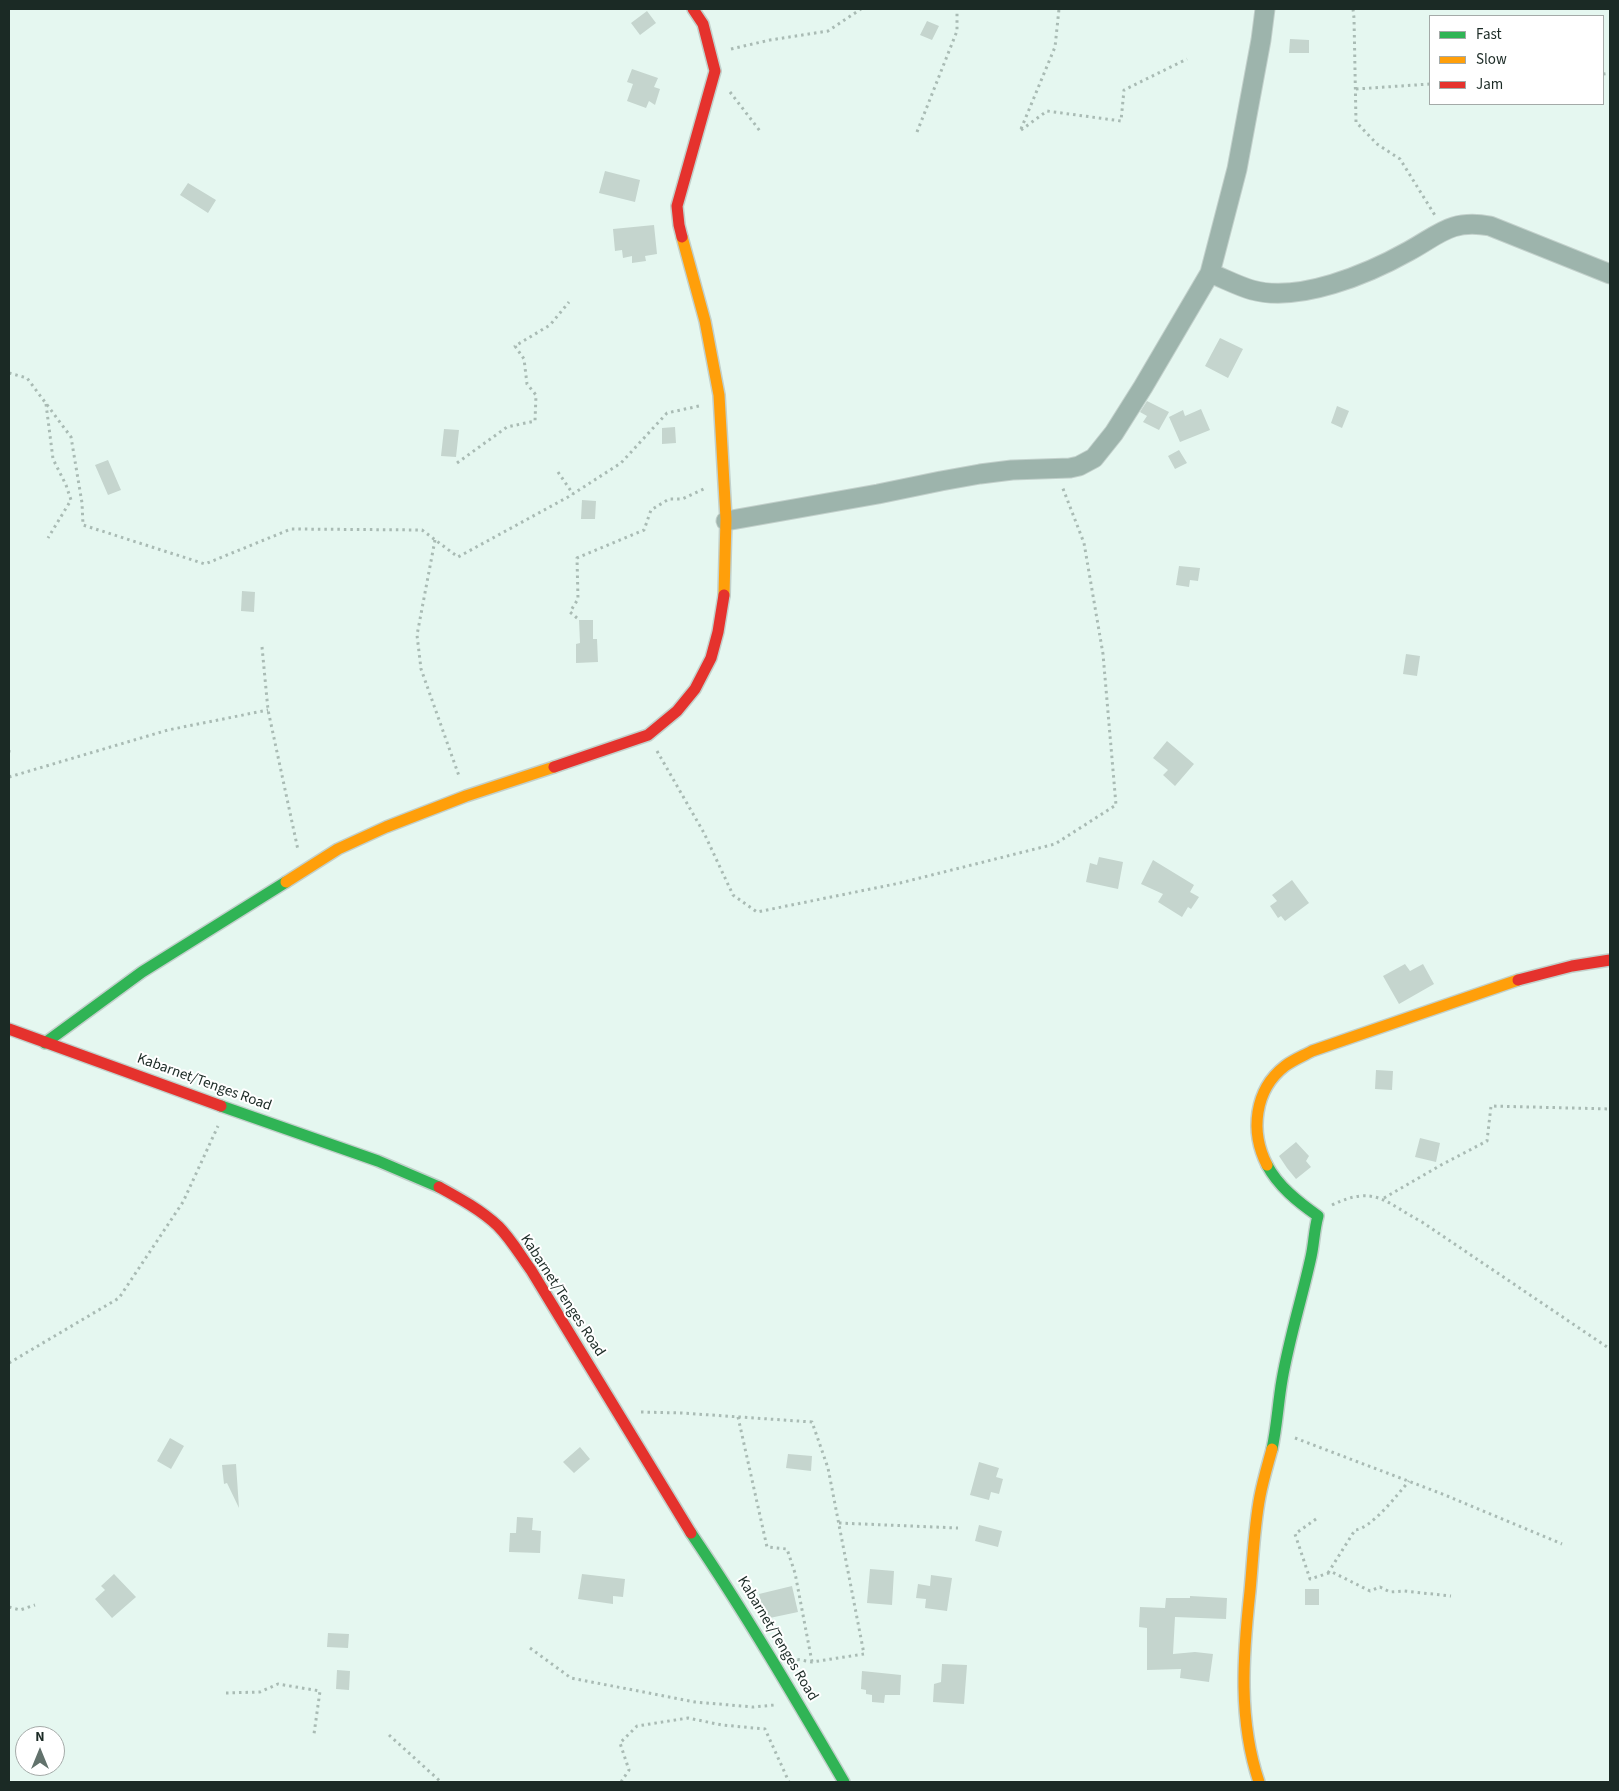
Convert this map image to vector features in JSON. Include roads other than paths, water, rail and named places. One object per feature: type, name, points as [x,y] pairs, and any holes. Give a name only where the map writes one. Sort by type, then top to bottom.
[{"type":"street","points":[[45,1043],[142,972],[338,850],[386,827],[466,796],[648,735],[674,716],[688,700],[701,679],[717,638],[726,570],[726,521],[720,401],[712,352],[679,225],[677,206],[686,168],[700,128],[715,70],[703,24],[693,9]]},
{"type":"street","points":[[726,521],[970,476],[1012,470],[1079,466],[1094,458],[1143,387],[1210,273],[1236,169],[1261,40],[1265,9]]},
{"type":"street","points":[[1210,273],[1252,290],[1272,293],[1314,289],[1354,277],[1408,252],[1444,230],[1458,225],[1473,223],[1490,226],[1610,274]]},
{"type":"street","points":[[1259,1782],[1252,1761],[1246,1730],[1245,1638],[1260,1495],[1276,1432],[1276,1418],[1282,1379],[1312,1254],[1314,1230],[1318,1216],[1286,1190],[1271,1172],[1262,1155],[1256,1127],[1261,1097],[1276,1074],[1290,1062],[1312,1052],[1457,1000],[1540,973],[1610,960]]},
{"type":"street","name":"Kabarnet/Tenges Road","points":[[9,1029],[366,1157],[432,1183],[494,1223],[531,1270],[679,1515],[718,1572],[770,1655],[844,1782]]}]
